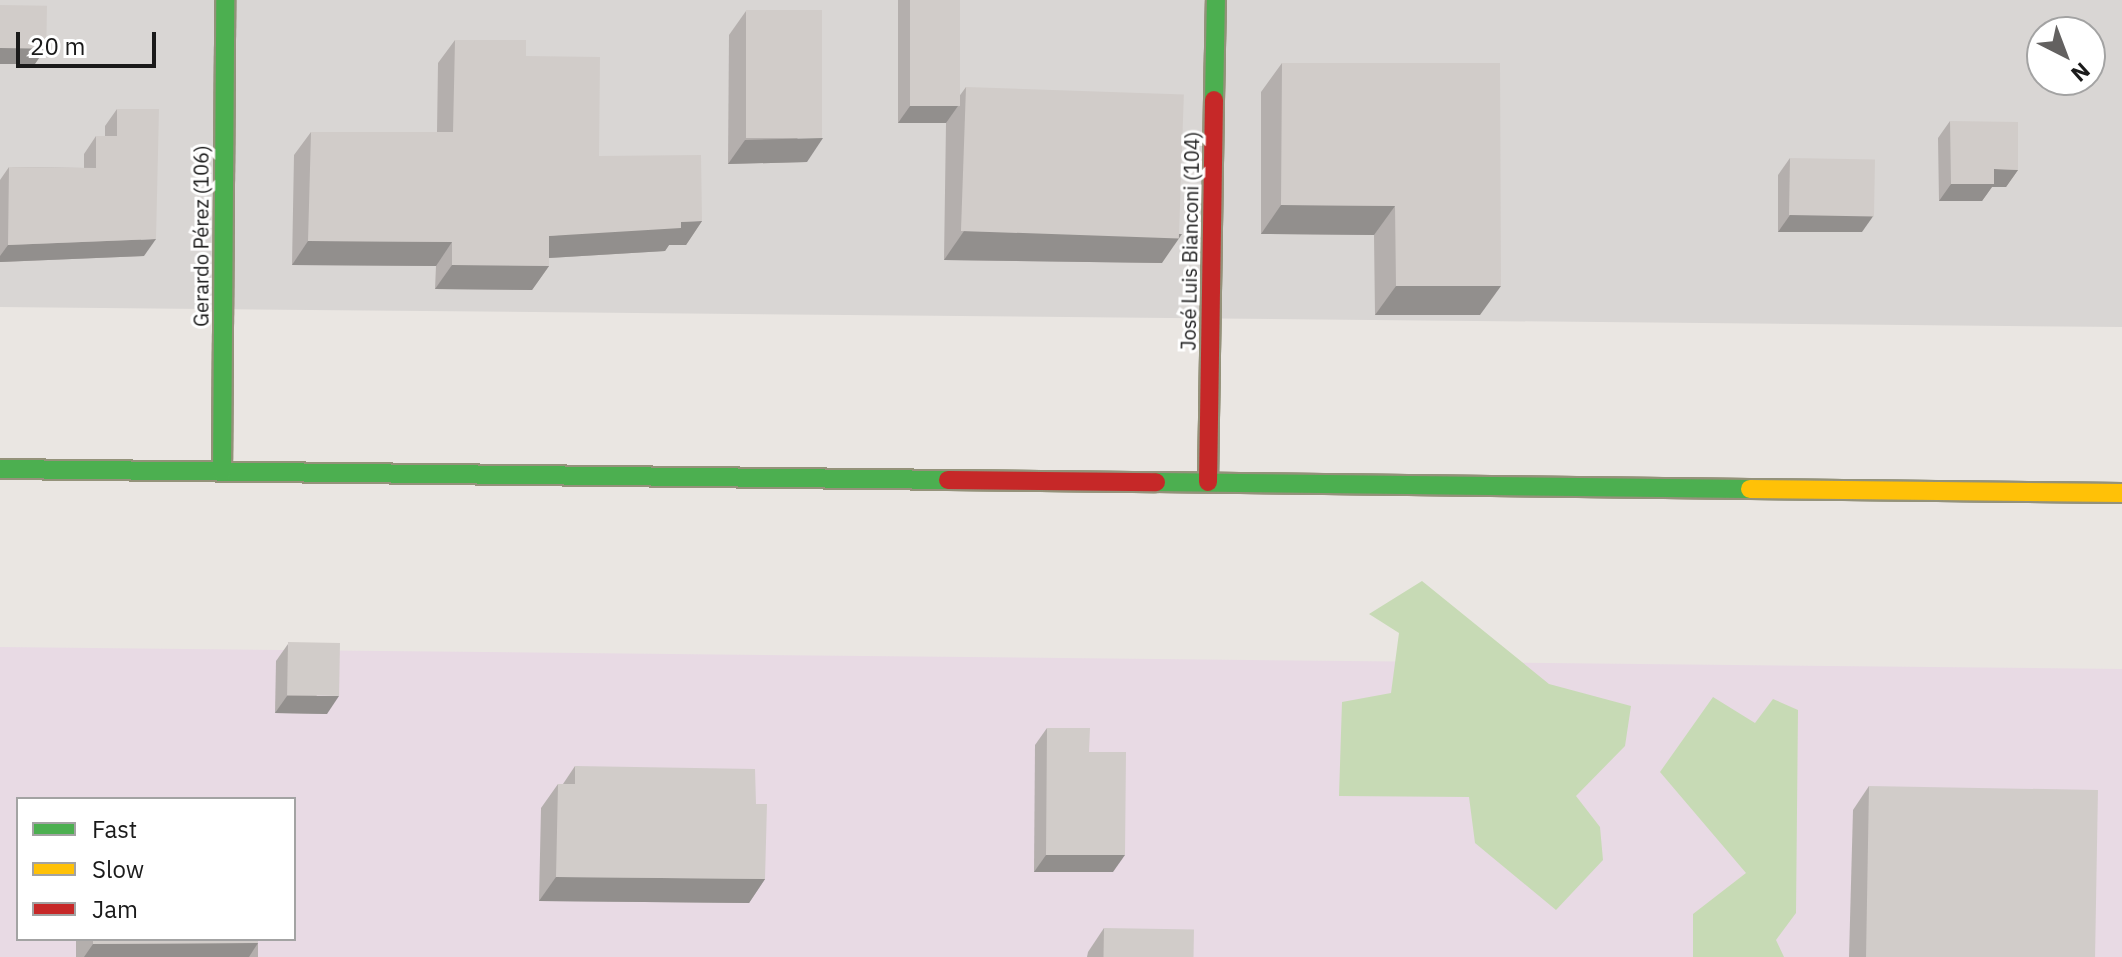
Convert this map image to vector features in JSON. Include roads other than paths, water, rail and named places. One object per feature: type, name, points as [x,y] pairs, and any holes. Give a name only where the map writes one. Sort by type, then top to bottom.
[{"type":"main road","name":"Gerardo Pérez (106)","points":[[222,472],[225,0]]},
{"type":"main road","name":"José Luis Bianconi (104)","points":[[1208,482],[1216,0]]},
{"type":"main road","points":[[0,469],[2122,493]]}]
